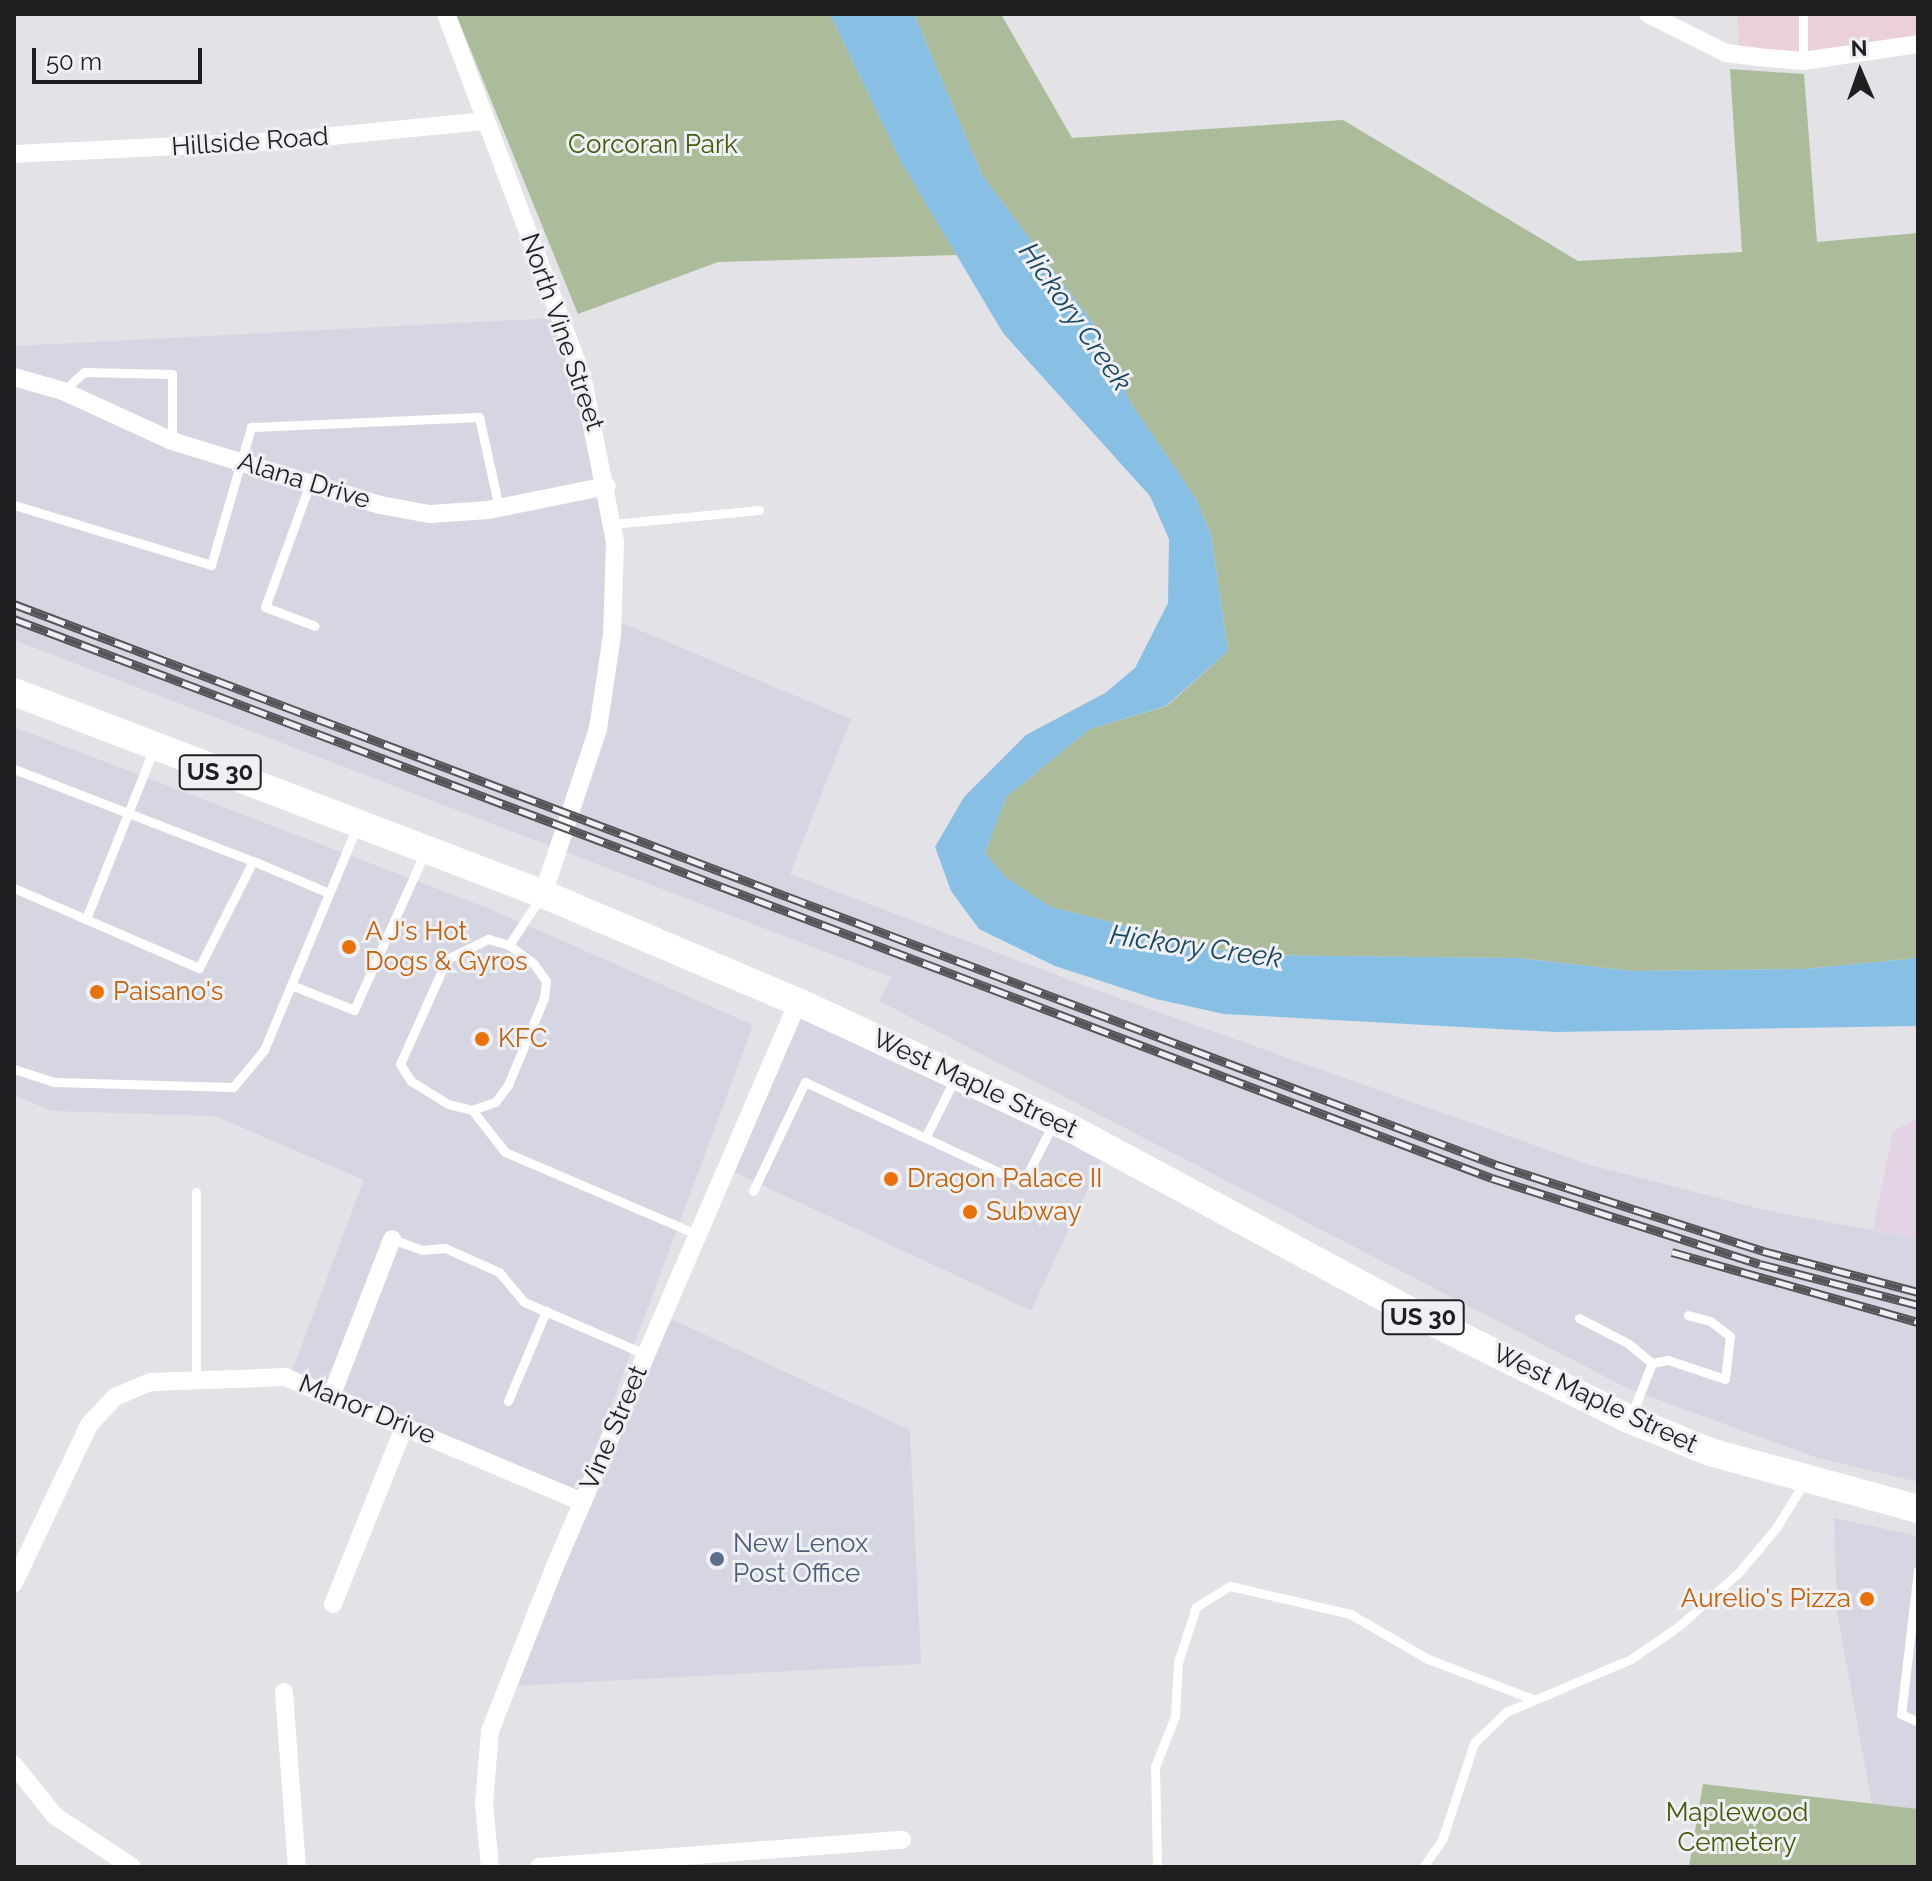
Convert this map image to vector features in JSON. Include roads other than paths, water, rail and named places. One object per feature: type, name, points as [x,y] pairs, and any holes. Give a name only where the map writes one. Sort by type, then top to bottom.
[{"type":"main road","name":"West Maple Street","points":[[14,692],[543,894],[957,1073],[1055,1120],[1410,1311],[1630,1419],[1710,1452],[1805,1481],[1918,1509]]},
{"type":"street","name":"North Vine Street","points":[[446,14],[582,375],[607,486],[612,524],[615,588],[607,683],[598,729],[543,894]]},
{"type":"street","points":[[1648,14],[1726,53],[1803,61],[1918,44]]},
{"type":"street","name":"Hillside Road","points":[[14,154],[281,141],[486,121]]},
{"type":"street","name":"Alana Drive","points":[[14,377],[63,391],[128,425],[172,441],[310,483],[430,514],[499,508],[607,486]]},
{"type":"street","name":"Vine Street","points":[[490,1867],[484,1803],[490,1731],[645,1354],[798,1002]]},
{"type":"street","points":[[332,1394],[392,1239]]},
{"type":"street","name":"Manor Drive","points":[[14,1583],[89,1425],[115,1397],[151,1382],[285,1377],[332,1394],[583,1502]]},
{"type":"street","points":[[333,1604],[405,1425]]},
{"type":"street","points":[[284,1692],[297,1867]]},
{"type":"street","points":[[14,1765],[55,1816],[100,1850],[132,1867]]},
{"type":"street","points":[[539,1867],[902,1840]]},
{"type":"street","points":[[90,1867],[100,1850]]},
{"type":"lane","points":[[1803,14],[1803,61]]},
{"type":"lane","points":[[63,391],[84,372],[172,374],[172,441]]},
{"type":"lane","points":[[14,505],[211,565],[244,463],[251,427],[479,417],[499,508]]},
{"type":"lane","points":[[310,483],[265,607],[315,626]]},
{"type":"lane","points":[[612,524],[759,510]]},
{"type":"lane","points":[[86,919],[154,746]]},
{"type":"lane","points":[[14,769],[329,893]]},
{"type":"lane","points":[[14,1069],[54,1082],[233,1087],[264,1050],[358,825]]},
{"type":"lane","points":[[291,985],[354,1010],[426,850]]},
{"type":"lane","points":[[14,888],[199,968],[253,861]]},
{"type":"lane","points":[[509,945],[543,894]]},
{"type":"lane","points":[[488,939],[509,945],[534,964],[546,981],[544,998],[508,1085],[495,1102],[472,1110],[448,1104],[411,1081],[400,1064],[447,959],[488,939]]},
{"type":"lane","points":[[925,1138],[957,1073]]},
{"type":"lane","points":[[753,1191],[805,1082],[1023,1183],[1055,1120]]},
{"type":"lane","points":[[472,1110],[505,1152],[696,1234]]},
{"type":"lane","points":[[196,1192],[196,1379]]},
{"type":"lane","points":[[392,1239],[422,1250],[445,1248],[499,1272],[524,1302],[645,1354]]},
{"type":"lane","points":[[508,1401],[546,1311]]},
{"type":"lane","points":[[1652,1363],[1668,1360],[1725,1379],[1730,1336],[1710,1321],[1688,1315]]},
{"type":"lane","points":[[1579,1318],[1629,1344],[1652,1363]]},
{"type":"lane","points":[[1630,1419],[1652,1363]]},
{"type":"lane","points":[[1422,1866],[1442,1840],[1474,1743],[1506,1712],[1631,1659],[1679,1626],[1739,1572],[1776,1528],[1805,1481]]},
{"type":"lane","points":[[1918,1570],[1901,1714],[1918,1722]]},
{"type":"lane","points":[[1157,1867],[1155,1767],[1175,1716],[1178,1662],[1196,1607],[1230,1586],[1350,1614],[1428,1659],[1533,1699]]},
{"type":"water","name":"Hickory Creek","points":[[830,14],[914,14],[982,175],[1095,326],[1132,405],[1196,499],[1211,535],[1228,651],[1166,706],[1090,729],[1006,797],[985,853],[1005,877],[1051,907],[1241,955],[1518,958],[1632,971],[1804,969],[1918,958],[1918,1026],[1555,1032],[1224,1014],[1156,999],[1055,966],[979,929],[951,891],[935,847],[964,797],[1026,735],[1105,693],[1135,668],[1168,603],[1169,539],[1150,496],[1003,333],[901,162]]},
{"type":"railway","points":[[14,604],[1497,1165],[1763,1251],[1918,1292]]},
{"type":"railway","points":[[14,619],[1492,1178],[1760,1264],[1918,1305]]},
{"type":"railway","points":[[1672,1252],[1918,1322]]},
{"type":"place","name":"A J's Hot Dogs & Gyros","points":[[349,947]]},
{"type":"place","name":"Paisano's","points":[[97,992]]},
{"type":"place","name":"KFC","points":[[482,1039]]},
{"type":"place","name":"Dragon Palace II","points":[[891,1179]]},
{"type":"place","name":"Subway","points":[[970,1212]]},
{"type":"place","name":"New Lenox Post Office","points":[[717,1559]]},
{"type":"place","name":"Aurelio's Pizza","points":[[1867,1599]]},
{"type":"park label","name":"Corcoran Park","points":[[653,145]]},
{"type":"park label","name":"Maplewood Cemetery","points":[[1737,1828]]}]
